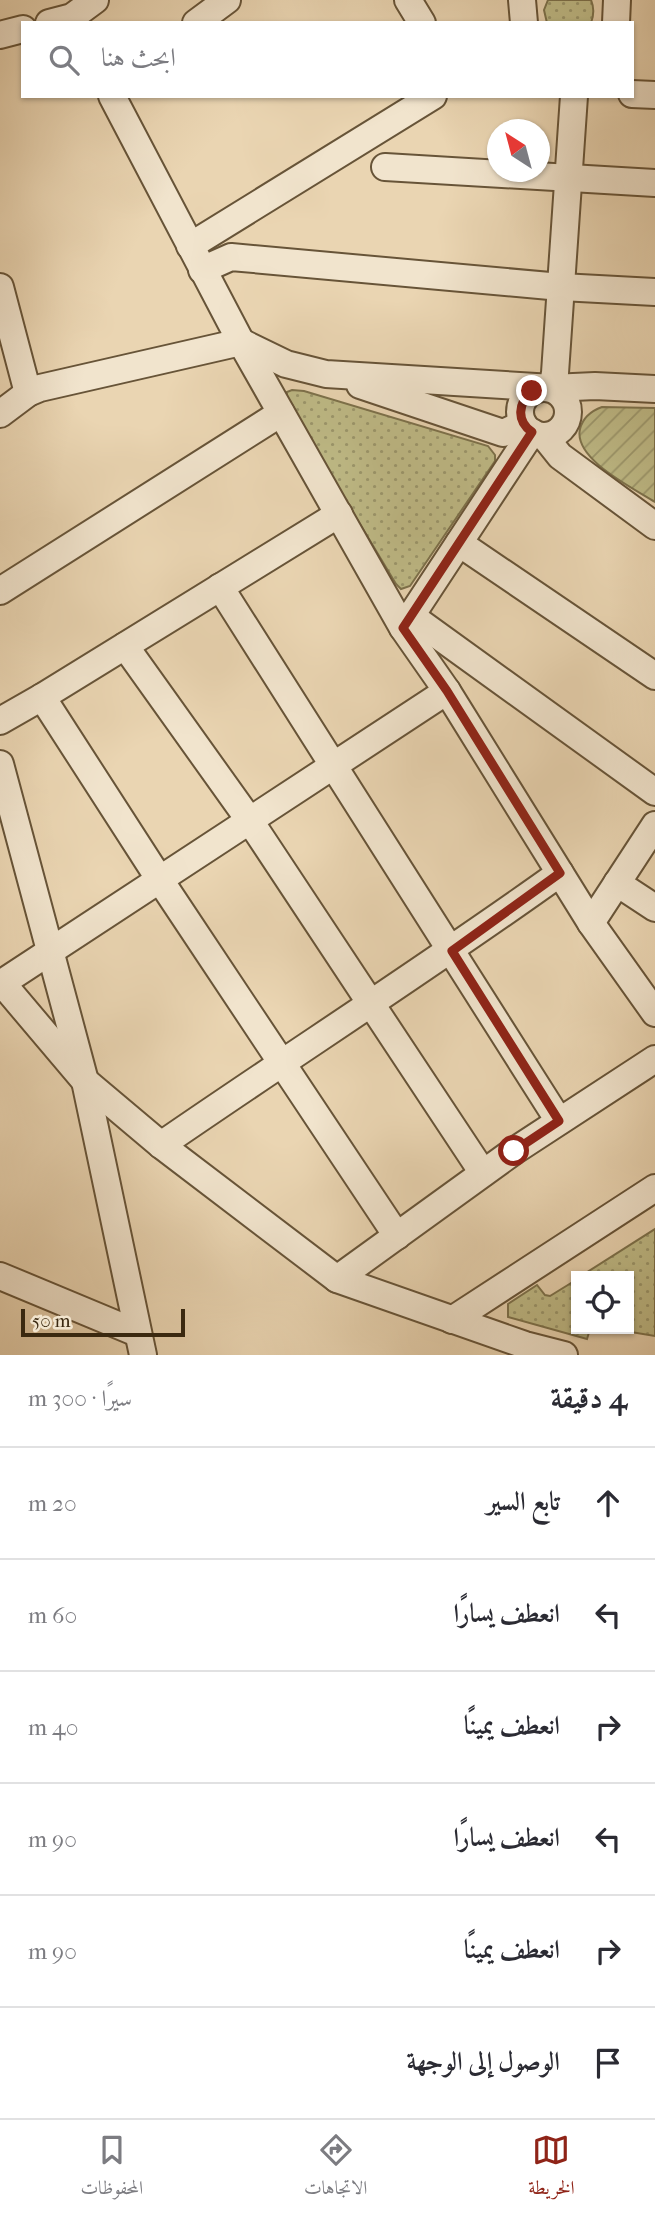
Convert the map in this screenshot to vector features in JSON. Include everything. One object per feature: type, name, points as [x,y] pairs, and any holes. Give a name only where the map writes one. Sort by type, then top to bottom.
[{"type":"street","points":[[66,16],[95,0]]},
{"type":"street","points":[[200,21],[227,0]]},
{"type":"street","points":[[408,0],[421,21]]},
{"type":"street","points":[[522,0],[524,21]]},
{"type":"street","points":[[616,21],[617,0]]},
{"type":"street","points":[[0,35],[21,30]]},
{"type":"street","points":[[634,94],[655,95]]},
{"type":"street","points":[[112,98],[241,342],[339,514],[591,923],[655,1013]]},
{"type":"street","points":[[190,246],[430,98]]},
{"type":"street","points":[[552,388],[574,98]]},
{"type":"street","points":[[385,167],[655,183]]},
{"type":"street","points":[[202,270],[231,257],[561,287],[655,292]]},
{"type":"street","points":[[0,286],[28,393]]},
{"type":"street","points":[[0,414],[28,393],[241,342],[286,364],[326,374],[503,433],[560,430],[568,416],[566,400],[552,388],[326,374]]},
{"type":"street","points":[[655,389],[595,386],[539,388],[526,396],[520,410],[533,431],[560,456],[655,526]]},
{"type":"street","points":[[0,591],[281,413]]},
{"type":"street","points":[[407,622],[533,431]]},
{"type":"street","points":[[0,721],[339,514]]},
{"type":"street","points":[[459,543],[655,676]]},
{"type":"street","points":[[220,587],[559,1121]]},
{"type":"street","points":[[407,622],[655,792]]},
{"type":"street","points":[[125,646],[250,821],[483,1173]]},
{"type":"street","points":[[447,691],[1,983],[85,1081],[161,1145],[337,1279],[525,1345],[564,1355]]},
{"type":"street","points":[[42,697],[160,880],[397,1236]]},
{"type":"street","points":[[0,764],[85,1081],[140,1344]]},
{"type":"street","points":[[591,923],[655,825]]},
{"type":"street","points":[[161,1145],[281,1062],[452,951],[560,873]]},
{"type":"street","points":[[617,883],[655,908]]},
{"type":"street","points":[[337,1279],[483,1173],[655,1059]]},
{"type":"street","points":[[452,1320],[655,1188]]},
{"type":"street","points":[[0,1276],[140,1344]]},
{"type":"shaded area","points":[[548,0],[591,0],[593,17],[592,21],[547,21],[544,10]]},
{"type":"shaded area","points":[[304,391],[488,446],[495,455],[495,461],[410,586],[401,589],[396,584],[286,401],[287,392]]},
{"type":"shaded area","points":[[602,407],[655,408],[655,502],[607,472],[586,451],[580,440],[581,425],[588,415]]},
{"type":"shaded area","points":[[655,1229],[655,1336],[634,1332],[634,1271],[589,1271]]},
{"type":"shaded area","points":[[571,1283],[571,1334],[588,1334],[587,1339],[508,1317],[508,1304],[537,1285],[545,1295],[550,1296]]},
{"type":"route","points":[[514,1151],[559,1121],[452,951],[560,873],[447,691],[403,628],[532,432],[523,424],[520,410],[522,402],[532,391]]}]
